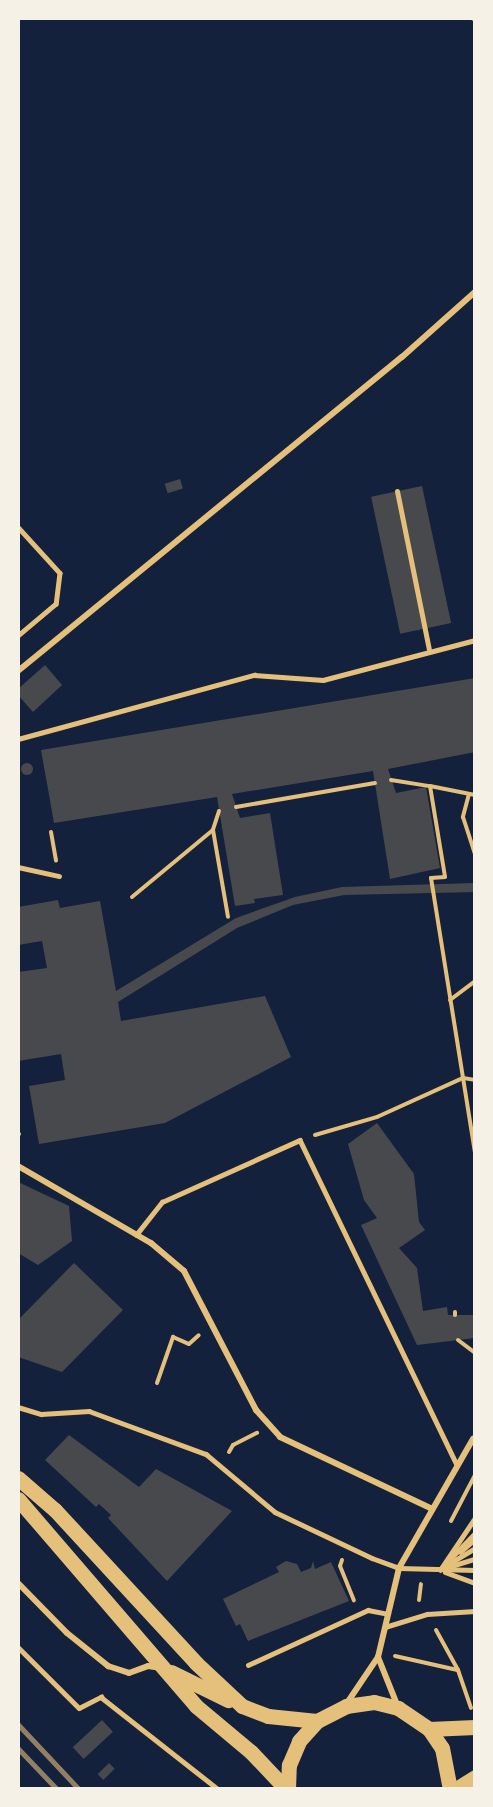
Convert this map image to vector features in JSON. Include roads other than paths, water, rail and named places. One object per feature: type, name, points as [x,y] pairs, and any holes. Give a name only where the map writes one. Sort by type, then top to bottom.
[{"type":"main road","points":[[18,1478],[55,1510],[196,1663],[242,1706]]},
{"type":"main road","points":[[18,1499],[196,1706],[251,1752],[287,1789]]},
{"type":"main road","points":[[164,1668],[242,1706],[268,1716],[317,1721]]},
{"type":"main road","points":[[287,1789],[289,1765],[299,1741],[317,1721],[346,1706],[374,1702],[398,1708],[429,1729],[442,1748],[450,1789]]},
{"type":"main road","points":[[429,1729],[475,1727]]},
{"type":"main road","points":[[456,1789],[475,1777]]},
{"type":"street","points":[[18,671],[393,364],[475,292]]},
{"type":"street","points":[[397,491],[429,649]]},
{"type":"street","points":[[18,1166],[136,1235],[184,1271],[268,1426],[299,1449],[432,1509]]},
{"type":"street","points":[[346,1706],[378,1657],[399,1568],[474,1437]]},
{"type":"street","points":[[18,1583],[67,1633],[108,1666],[129,1673],[148,1666],[164,1668]]},
{"type":"street","points":[[378,1657],[398,1708]]},
{"type":"lane","points":[[18,527],[60,573],[56,604],[18,636]]},
{"type":"lane","points":[[18,738],[254,675],[323,680],[429,649],[475,640]]},
{"type":"lane","points":[[18,867],[58,876]]},
{"type":"lane","points":[[136,1235],[162,1202],[300,1140],[458,1465]]},
{"type":"lane","points":[[18,1407],[41,1414],[89,1412],[206,1454],[275,1512],[348,1547],[399,1568],[475,1570]]},
{"type":"lane","points":[[440,1570],[475,1518]]},
{"type":"lane","points":[[440,1570],[475,1533]]},
{"type":"lane","points":[[440,1570],[475,1539]]},
{"type":"lane","points":[[440,1570],[475,1548]]},
{"type":"lane","points":[[440,1570],[475,1559]]},
{"type":"lane","points":[[440,1570],[475,1583]]},
{"type":"lane","points":[[248,1665],[368,1610],[388,1614]]},
{"type":"lane","points":[[385,1628],[427,1614],[475,1611]]},
{"type":"lane","points":[[18,1647],[78,1708],[101,1697],[219,1789]]},
{"type":"railway","points":[[18,1724],[79,1789]]},
{"type":"railway","points":[[18,1748],[57,1789]]}]
